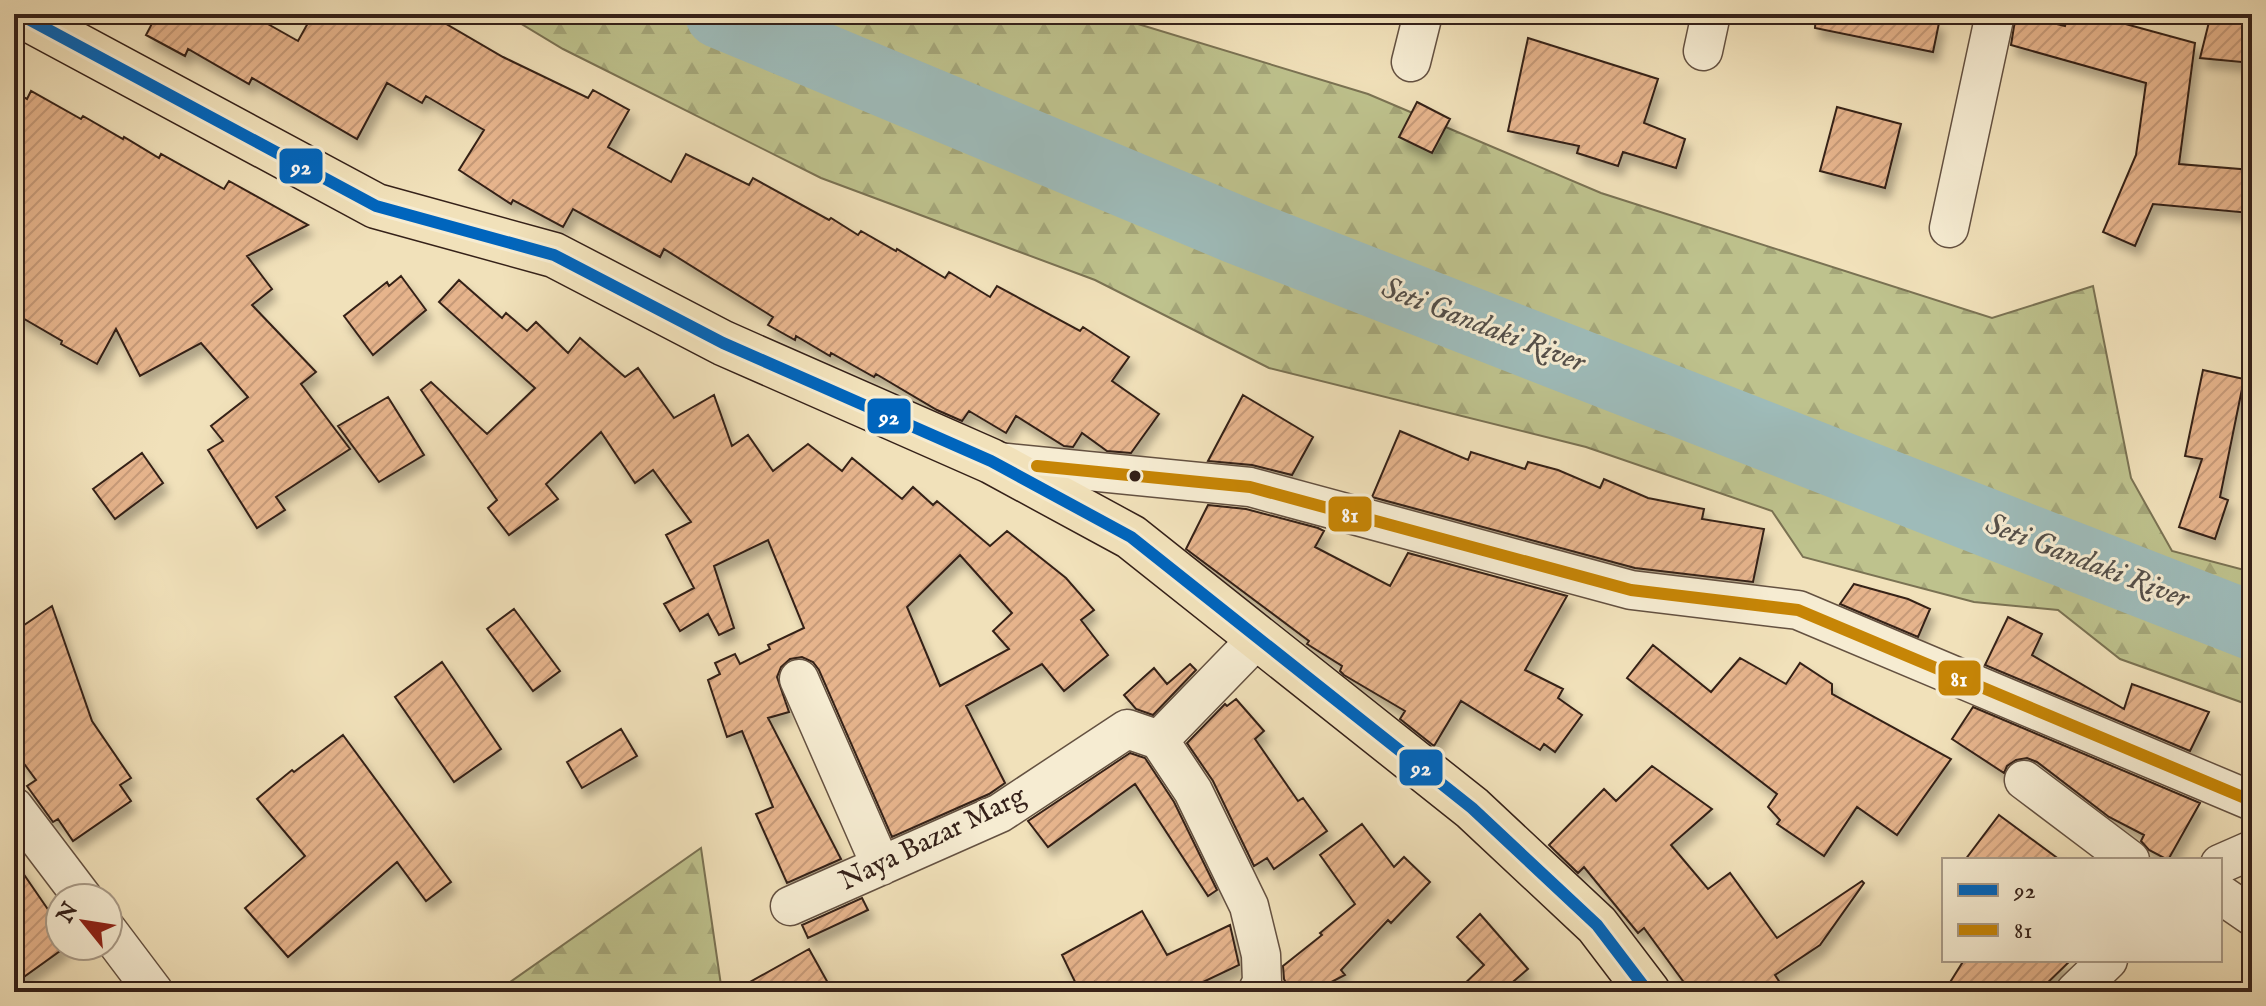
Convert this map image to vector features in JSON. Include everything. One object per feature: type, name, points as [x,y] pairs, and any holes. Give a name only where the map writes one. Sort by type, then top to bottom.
[{"type":"main road","points":[[19,14],[376,206],[554,255],[723,343],[991,461],[1131,537],[1472,808],[1597,925],[1648,992]]},
{"type":"street","points":[[1411,62],[1423,14]]},
{"type":"street","points":[[1703,51],[1711,14]]},
{"type":"street","points":[[1949,228],[1995,14]]},
{"type":"street","points":[[991,461],[1250,487],[1631,590],[1798,610],[2252,801]]},
{"type":"street","points":[[1257,639],[1159,740],[1193,791],[1249,906],[1261,955],[1262,982],[1257,992]]},
{"type":"street","points":[[799,679],[881,866]]},
{"type":"street","name":"Naya Bazar Marg","points":[[790,906],[1000,813],[1127,729],[1159,740]]},
{"type":"street","points":[[2024,780],[2127,858]]},
{"type":"street","points":[[14,807],[71,882]]},
{"type":"street","points":[[2222,863],[2252,850]]},
{"type":"street","points":[[2222,895],[2252,916]]},
{"type":"street","points":[[124,952],[154,992]]},
{"type":"street","points":[[2075,992],[2106,962]]},
{"type":"green space","points":[[505,14],[1095,14],[1115,17],[1368,94],[1601,193],[1992,318],[2093,286],[2131,478],[2172,551],[2252,572],[2252,706],[2120,659],[2058,610],[1974,602],[1803,557],[1772,511],[1586,447],[1269,368],[1095,280],[821,178],[563,49]]},
{"type":"green space","points":[[701,848],[722,992],[496,992]]},
{"type":"building","points":[[157,14],[250,14],[298,41],[313,14],[429,14],[503,57],[588,98],[593,90],[629,110],[608,147],[671,182],[686,154],[749,185],[753,178],[858,235],[861,231],[897,249],[945,278],[949,272],[990,297],[997,286],[1080,331],[1083,327],[1129,357],[1112,381],[1159,414],[1131,453],[1107,451],[1082,433],[1073,447],[1064,446],[1016,416],[1006,433],[969,411],[962,421],[876,374],[874,377],[831,353],[830,356],[796,336],[795,340],[768,325],[773,317],[664,249],[660,257],[573,209],[563,227],[513,200],[511,204],[459,170],[484,130],[426,96],[422,103],[387,83],[357,139],[252,78],[249,84],[188,49],[185,56],[146,35]]},
{"type":"building","points":[[1816,14],[1930,14],[1928,20],[1939,23],[1933,52],[1815,28]]},
{"type":"building","points":[[2016,14],[2065,26],[2068,14],[2089,14],[2195,43],[2179,164],[2252,170],[2250,213],[2153,204],[2135,246],[2103,232],[2136,155],[2146,83],[2011,45]]},
{"type":"building","points":[[2211,14],[2252,16],[2252,63],[2200,58]]},
{"type":"building","points":[[1528,38],[1658,79],[1644,123],[1685,139],[1676,168],[1623,152],[1618,166],[1577,153],[1579,146],[1508,131]]},
{"type":"building","points":[[14,91],[27,99],[31,91],[159,158],[161,154],[224,189],[229,181],[308,225],[247,256],[272,289],[252,305],[316,372],[301,384],[350,449],[276,497],[285,510],[257,528],[208,450],[223,441],[211,426],[248,397],[201,343],[140,376],[116,329],[97,364],[14,313]]},
{"type":"building","points":[[1417,102],[1450,119],[1432,153],[1399,137]]},
{"type":"building","points":[[1837,107],[1901,124],[1885,188],[1820,171]]},
{"type":"building","points":[[401,276],[426,310],[373,355],[344,316],[387,282],[389,286]]},
{"type":"building","points":[[459,280],[502,318],[506,313],[527,331],[536,322],[568,353],[580,338],[625,377],[638,368],[674,418],[714,395],[732,446],[748,435],[773,471],[808,444],[842,471],[852,458],[902,499],[913,487],[933,505],[937,501],[990,546],[1007,531],[1066,578],[1094,610],[1081,620],[1108,655],[1064,691],[1042,664],[966,706],[1005,783],[989,794],[892,837],[819,670],[813,662],[802,657],[790,659],[781,667],[777,677],[789,712],[768,718],[841,859],[787,883],[756,814],[773,807],[742,731],[727,737],[708,680],[720,674],[715,663],[735,654],[740,664],[770,649],[768,645],[804,628],[768,540],[714,566],[734,628],[719,635],[708,614],[680,631],[664,604],[694,588],[666,535],[691,522],[653,470],[635,483],[601,432],[546,484],[558,499],[509,535],[488,508],[497,500],[421,390],[431,382],[487,434],[535,388],[439,302]],"holes":[[[960,555],[1012,613],[993,631],[1009,649],[940,686],[907,607]]]},
{"type":"building","points":[[2203,370],[2244,379],[2220,497],[2228,500],[2215,539],[2179,527],[2202,459],[2185,456]]},
{"type":"building","points":[[1243,395],[1313,437],[1292,475],[1252,465],[1208,461]]},
{"type":"building","points":[[388,397],[424,455],[379,482],[338,426]]},
{"type":"building","points":[[1400,431],[1468,460],[1471,452],[1525,469],[1528,462],[1558,470],[1600,488],[1604,479],[1648,498],[1704,509],[1702,519],[1764,529],[1753,582],[1635,568],[1372,497]]},
{"type":"building","points":[[142,453],[163,483],[115,519],[93,489]]},
{"type":"building","points":[[1208,505],[1246,509],[1318,528],[1324,531],[1315,547],[1390,586],[1408,553],[1567,596],[1525,670],[1563,689],[1558,698],[1582,715],[1555,752],[1544,744],[1540,750],[1461,701],[1434,746],[1400,719],[1405,711],[1344,675],[1340,671],[1342,666],[1307,644],[1309,641],[1186,549]]},
{"type":"building","points":[[1854,584],[1908,599],[1930,609],[1918,637],[1840,604]]},
{"type":"building","points":[[52,606],[92,721],[131,778],[120,785],[131,801],[73,841],[58,819],[53,822],[27,786],[36,780],[14,750],[14,632]]},
{"type":"building","points":[[514,609],[560,671],[533,691],[487,629]]},
{"type":"building","points":[[2008,617],[2042,634],[2032,655],[2124,709],[2132,684],[2209,712],[2190,751],[1985,665]]},
{"type":"building","points":[[1653,645],[1711,692],[1740,658],[1786,684],[1800,663],[1832,684],[1832,694],[1951,759],[1897,835],[1857,807],[1824,856],[1777,824],[1780,820],[1768,807],[1777,794],[1627,678]]},
{"type":"building","points":[[442,662],[501,749],[454,782],[395,697]]},
{"type":"building","points":[[1190,664],[1196,670],[1153,715],[1136,709],[1124,695],[1154,668],[1167,684]]},
{"type":"building","points":[[1236,699],[1264,731],[1255,739],[1298,801],[1303,798],[1327,831],[1274,869],[1267,858],[1254,866],[1213,781],[1187,743],[1225,704],[1227,706]]},
{"type":"building","points":[[1973,707],[2200,803],[2169,858],[2164,858],[2149,850],[2141,841],[2144,835],[2109,817],[2037,762],[2027,758],[2016,760],[2007,766],[2004,773],[1952,739]]},
{"type":"building","points":[[621,729],[637,756],[582,788],[567,762]]},
{"type":"building","points":[[343,735],[451,882],[426,901],[397,862],[288,957],[245,908],[305,856],[257,799]]},
{"type":"building","points":[[1130,753],[1145,758],[1174,802],[1217,890],[1208,896],[1135,784],[1048,847],[1028,821]]},
{"type":"building","points":[[1652,766],[1712,809],[1671,845],[1708,889],[1730,873],[1777,938],[1862,881],[1864,883],[1820,945],[1775,975],[1786,992],[1691,992],[1644,928],[1638,933],[1584,867],[1578,873],[1549,845],[1604,789],[1616,801]]},
{"type":"building","points":[[1999,815],[2057,858],[1967,858]]},
{"type":"building","points":[[1362,824],[1394,867],[1404,857],[1430,882],[1391,923],[1388,920],[1341,970],[1345,975],[1312,992],[1290,992],[1284,979],[1283,966],[1355,904],[1320,855]]},
{"type":"building","points":[[14,860],[44,904],[45,962],[14,984]]},
{"type":"building","points":[[862,898],[868,910],[808,938],[802,925]]},
{"type":"building","points":[[1142,911],[1167,955],[1230,925],[1239,965],[1182,992],[1100,992],[1094,982],[1078,988],[1062,955]]},
{"type":"building","points":[[1480,914],[1528,969],[1501,992],[1456,992],[1484,965],[1457,937]]},
{"type":"building","points":[[809,949],[833,992],[732,992]]},
{"type":"building","points":[[1963,962],[2069,962],[2038,992],[1944,992]]},
{"type":"waterway","name":"Seti Gandaki River","points":[[719,14],[1237,230],[2252,626]]},
{"type":"transit line","name":"92","points":[[19,14],[376,206],[554,255],[723,343],[991,461],[1131,537],[1472,808],[1597,925],[1648,992]]},
{"type":"transit line","name":"81","points":[[1037,466],[1250,487],[1631,590],[1798,610],[2252,801]]}]
